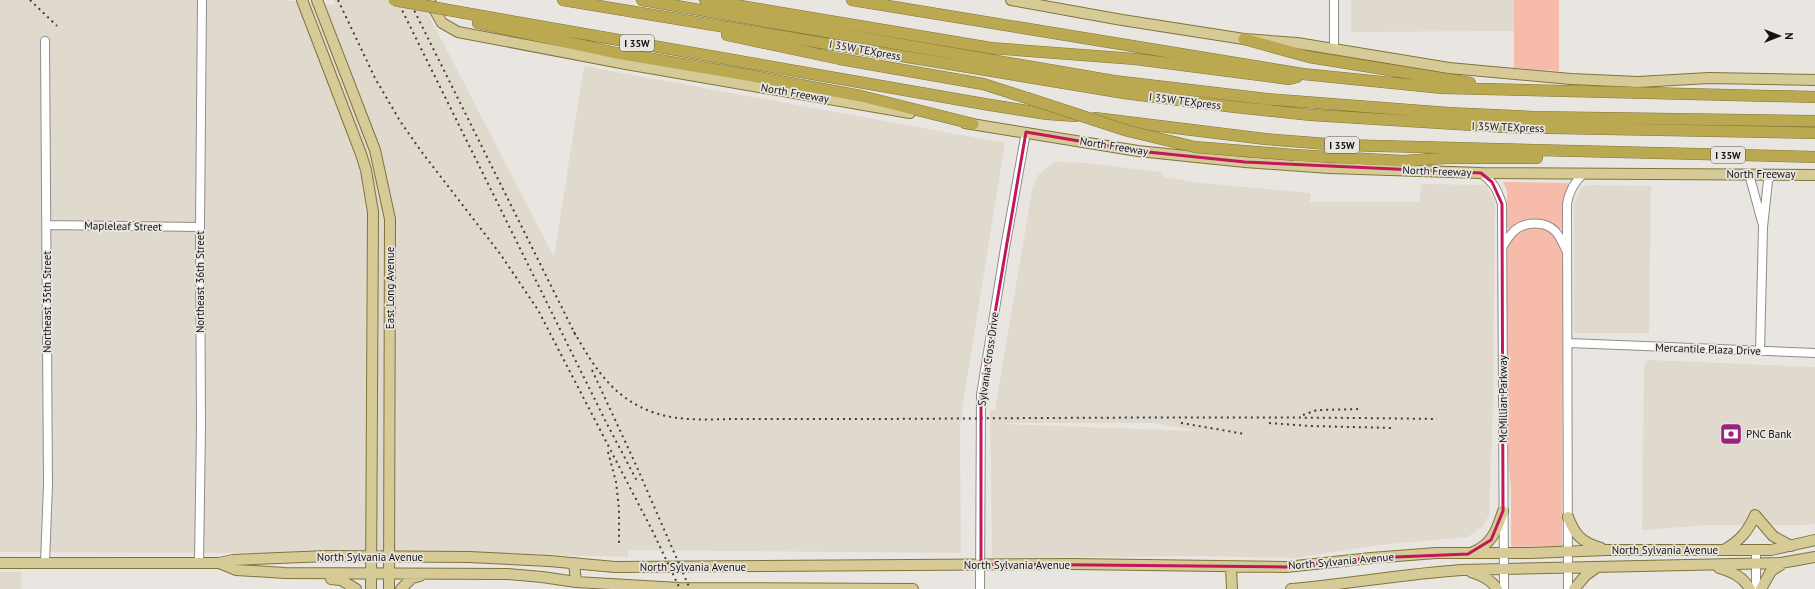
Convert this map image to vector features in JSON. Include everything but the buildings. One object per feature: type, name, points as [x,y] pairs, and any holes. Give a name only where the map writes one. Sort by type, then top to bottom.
[{"type":"highway","points":[[394,0],[430,4],[448,16],[466,17],[617,53],[861,96],[973,124]]},
{"type":"highway","name":"I 35W TEXpress","points":[[563,0],[601,8],[1117,92],[1296,113],[1504,127],[1815,133]]},
{"type":"highway","name":"I 35W TEXpress","points":[[642,0],[1076,75],[1267,100],[1449,114],[1815,121]]},
{"type":"highway","points":[[705,0],[991,48],[1135,59],[1289,79],[1303,74]]},
{"type":"highway","points":[[852,0],[1303,74],[1434,87],[1815,97]]},
{"type":"highway","points":[[601,8],[840,59],[983,84],[1128,131],[1180,143],[1224,150],[1403,161],[1446,158],[1607,158],[1612,152]]},
{"type":"highway","name":"North Freeway","points":[[466,17],[1047,114],[1103,118],[1265,139],[1340,145],[1815,157]]},
{"type":"highway","points":[[1244,39],[1309,57],[1470,83],[1485,89]]},
{"type":"main road","points":[[1011,0],[1122,20],[1244,39],[1297,43],[1334,48],[1449,68],[1571,79],[1638,82],[1709,78],[1815,80]]},
{"type":"main road","points":[[304,4],[318,2]]},
{"type":"main road","name":"East Long Avenue","points":[[318,2],[375,150],[390,219],[389,589]]},
{"type":"main road","name":"East Long Avenue","points":[[304,4],[361,154],[366,170],[371,199],[374,226],[371,589]]},
{"type":"main road","name":"North Freeway","points":[[430,4],[442,23],[458,32],[626,64],[1138,151],[1245,162],[1329,168],[1481,173],[1815,175]]},
{"type":"main road","points":[[330,70],[342,64]]},
{"type":"main road","points":[[373,353],[390,353]]},
{"type":"main road","points":[[1468,554],[1491,540],[1496,532],[1504,511]]},
{"type":"main road","points":[[1724,550],[1739,541],[1745,534],[1755,515],[1773,536],[1791,546]]},
{"type":"main road","points":[[1568,517],[1576,535],[1590,545],[1607,550]]},
{"type":"main road","name":"North Sylvania Avenue","points":[[0,563],[219,563],[233,560],[371,556],[470,557],[615,567],[981,564],[1286,567],[1436,553],[1568,553],[1607,550],[1756,550],[1791,546],[1815,540]]},
{"type":"main road","name":"North Sylvania Avenue","points":[[1291,589],[1326,586],[1424,572],[1756,564],[1791,562],[1815,557]]},
{"type":"main road","points":[[285,558],[289,574],[341,580],[356,589]]},
{"type":"main road","points":[[1761,589],[1771,571],[1779,566],[1791,562]]},
{"type":"main road","name":"North Sylvania Avenue","points":[[219,563],[236,570],[289,574],[507,574],[542,576],[576,582],[679,588],[913,589]]},
{"type":"main road","points":[[574,563],[576,582]]},
{"type":"main road","points":[[1712,565],[1732,572],[1743,579],[1750,589]]},
{"type":"main road","points":[[1231,567],[1232,589]]},
{"type":"main road","points":[[1574,589],[1586,575],[1596,568]]},
{"type":"main road","points":[[1461,570],[1485,578],[1493,583],[1497,589]]},
{"type":"main road","points":[[401,589],[412,578],[425,574]]},
{"type":"street","name":"Northeast 36th Street","points":[[199,563],[202,427],[200,227],[202,0]]},
{"type":"street","points":[[1334,0],[1334,48]]},
{"type":"street","name":"Northeast 35th Street","points":[[45,41],[48,485],[45,564]]},
{"type":"street","name":"Sylvania Cross Drive","points":[[980,589],[981,395],[1026,132]]},
{"type":"street","name":"McMillian Parkway","points":[[1481,173],[1492,182],[1498,192],[1502,204],[1504,589]]},
{"type":"street","points":[[1568,589],[1568,196],[1576,181],[1584,173]]},
{"type":"street","points":[[1748,174],[1763,227]]},
{"type":"street","points":[[1760,351],[1763,227],[1768,181],[1772,174]]},
{"type":"street","points":[[1503,246],[1516,230],[1525,225],[1536,223],[1547,226],[1555,231],[1561,239],[1568,254]]},
{"type":"street","name":"Mapleleaf Street","points":[[47,225],[200,227]]},
{"type":"street","name":"Mercantile Plaza Drive","points":[[1569,343],[1815,353]]},
{"type":"street","points":[[1756,550],[1756,589]]},
{"type":"highlighted area","points":[[1026,132],[1138,151],[1245,162],[1481,173],[1492,182],[1502,204],[1503,511],[1491,540],[1468,554],[1371,558],[1286,567],[981,564],[981,395]]},
{"type":"shaded area","points":[[0,0],[283,0],[335,5],[333,0],[421,0],[554,257],[584,66],[1005,143],[960,428],[961,553],[628,550],[628,557],[358,550],[243,553],[0,552]]},
{"type":"shaded area","points":[[1351,0],[1514,0],[1514,31],[1351,32]]},
{"type":"shaded area","points":[[1514,0],[1559,0],[1559,71],[1514,68]]},
{"type":"shaded area","points":[[1055,162],[1087,163],[1160,172],[1165,177],[1201,183],[1310,193],[1310,202],[1420,202],[1421,184],[1486,185],[1495,203],[1493,411],[1489,515],[1483,526],[1468,537],[1379,545],[1296,558],[1195,556],[992,558],[990,410],[995,410],[1032,191],[1038,175]],"holes":[[[1154,423],[1196,431],[1005,424]]]},
{"type":"shaded area","points":[[1503,182],[1568,183],[1563,198],[1562,229],[1558,229],[1551,224],[1511,229],[1507,228],[1507,191]]},
{"type":"shaded area","points":[[1586,185],[1651,186],[1649,333],[1574,333],[1574,204],[1580,190]]},
{"type":"shaded area","points":[[1529,227],[1541,228],[1550,232],[1557,239],[1563,250],[1562,546],[1514,547],[1512,546],[1511,542],[1511,490],[1507,445],[1507,250],[1515,236]]},
{"type":"shaded area","points":[[1648,360],[1815,367],[1815,524],[1709,525],[1642,530],[1644,364]]},
{"type":"shaded area","points":[[0,572],[21,572],[21,589],[0,589]]},
{"type":"railway","points":[[30,0],[57,26]]},
{"type":"railway","points":[[338,0],[375,78],[400,121],[421,151],[501,255],[538,310],[653,532],[680,589]]},
{"type":"railway","points":[[397,0],[606,422],[637,481]]},
{"type":"railway","points":[[409,0],[576,336]]},
{"type":"railway","points":[[574,332],[589,358],[616,390],[640,407],[655,413],[676,418],[876,419],[1227,417],[1437,419]]},
{"type":"railway","points":[[592,370],[636,465],[690,589]]},
{"type":"railway","points":[[1303,415],[1317,410],[1362,409]]},
{"type":"railway","points":[[1181,423],[1245,434]]},
{"type":"railway","points":[[1269,423],[1310,426],[1393,428]]},
{"type":"railway","points":[[608,452],[616,482],[619,509],[619,543]]},
{"type":"place","name":"PNC Bank","points":[[1731,434]]}]
